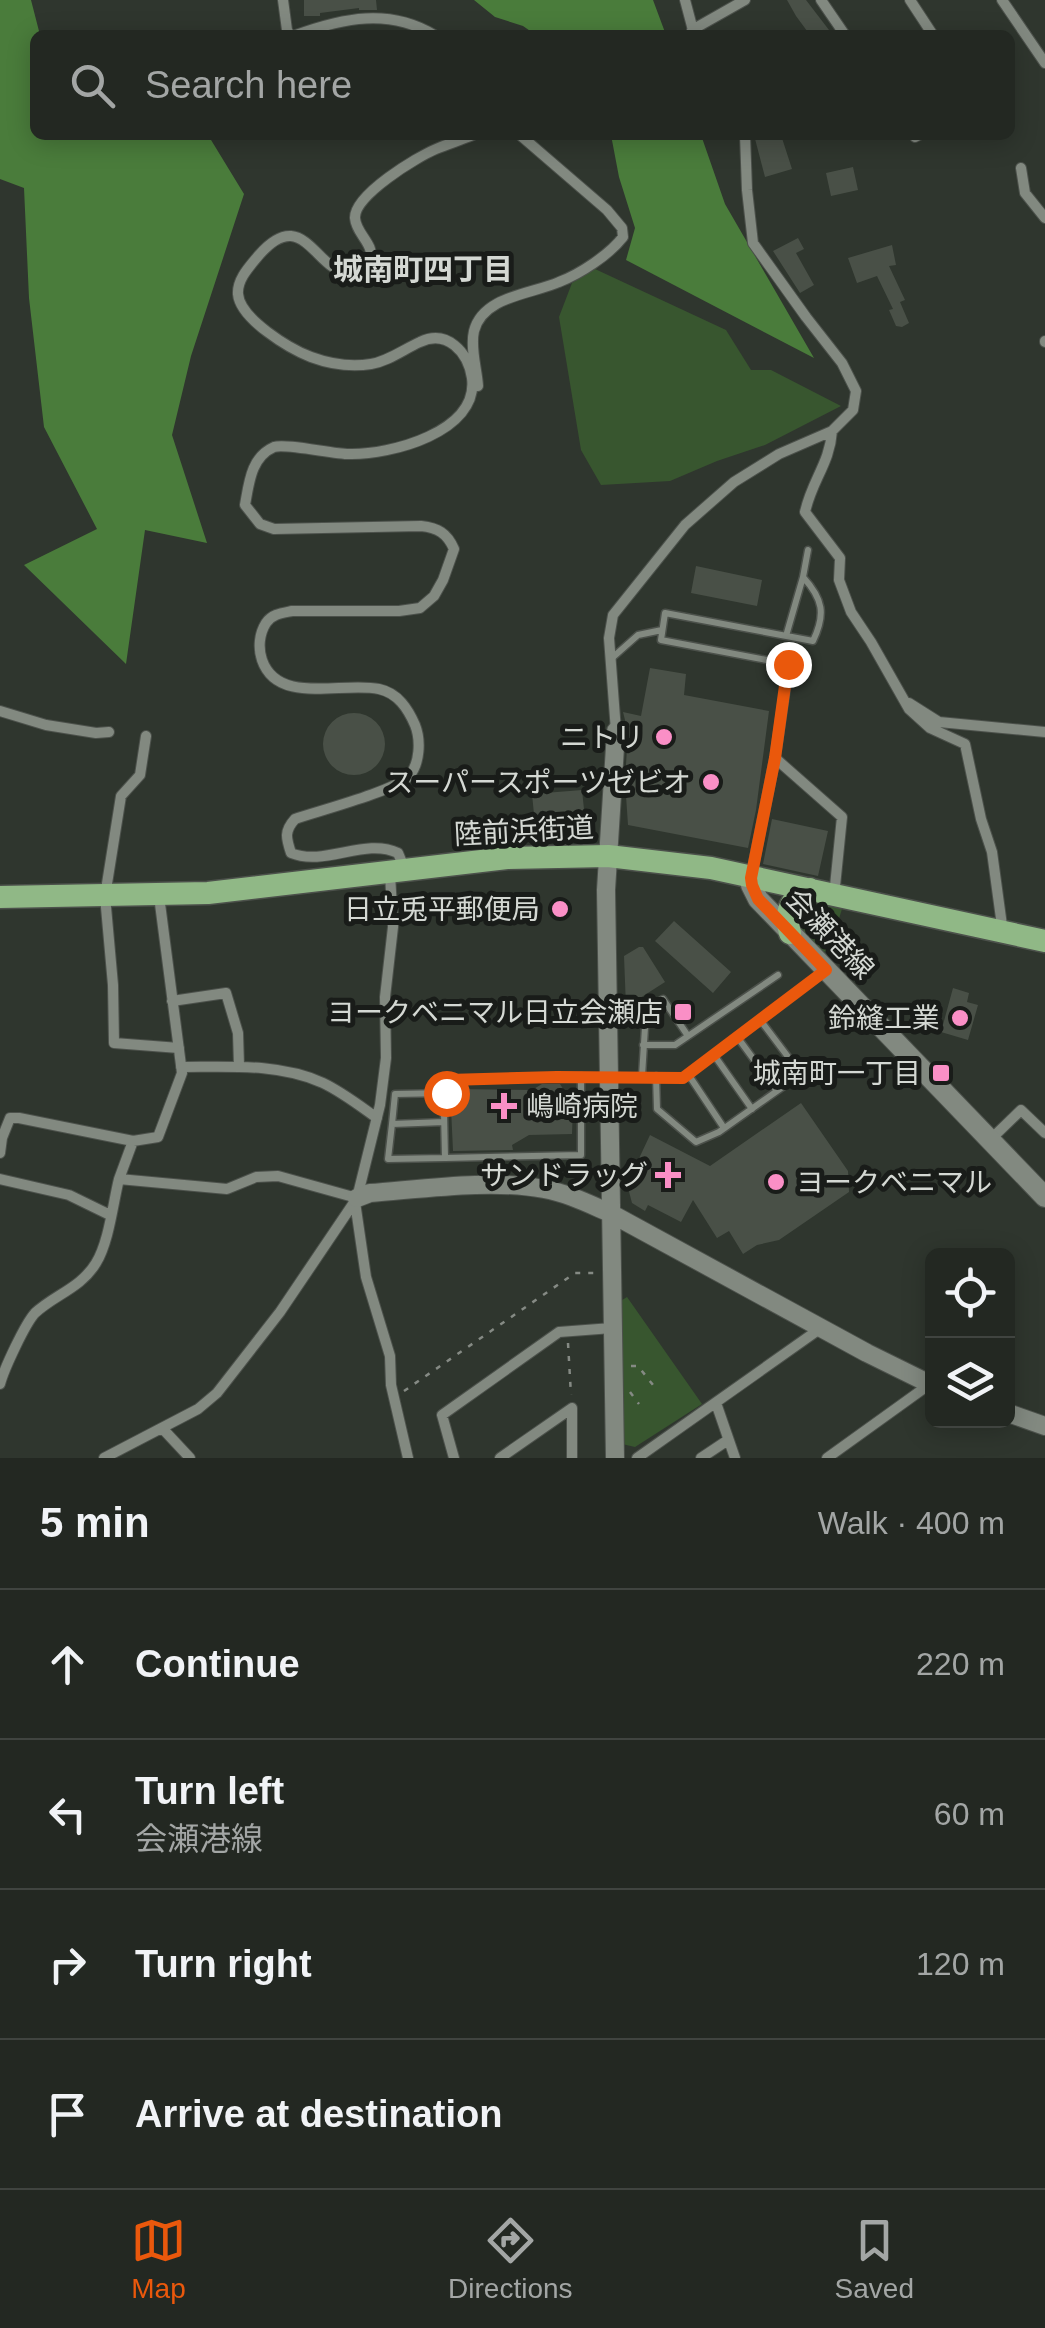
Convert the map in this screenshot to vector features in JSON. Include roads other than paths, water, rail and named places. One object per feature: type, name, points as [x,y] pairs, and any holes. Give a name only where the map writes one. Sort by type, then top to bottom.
[{"type":"highway","name":"陸前浜街道","points":[[0,897],[158,896],[250,890],[507,858],[608,856],[685,864],[1045,941]]},
{"type":"highway","points":[[790,933],[790,904],[810,890]]},
{"type":"main road","name":"会瀬港線","points":[[751,878],[758,899],[1045,1198]]},
{"type":"street","points":[[283,0],[287,30]]},
{"type":"street","points":[[685,0],[692,30]]},
{"type":"street","points":[[698,30],[746,0]]},
{"type":"street","points":[[821,0],[842,30]]},
{"type":"street","points":[[910,0],[930,30]]},
{"type":"street","points":[[1002,0],[1045,63]]},
{"type":"street","points":[[309,30],[332,23],[398,19],[425,30]]},
{"type":"street","points":[[460,140],[406,165],[358,206],[355,219],[372,251],[371,260],[362,268],[348,272],[332,266],[291,236],[264,249],[241,278],[238,294],[242,307],[278,340],[311,357],[342,364],[374,364],[423,340],[447,340],[459,347],[468,363],[472,380],[466,409]]},
{"type":"street","points":[[104,1458],[198,1409],[217,1393],[280,1312],[356,1200],[377,1118],[386,1058],[385,997],[398,853],[386,848],[302,858],[291,853],[285,837],[295,819],[394,786],[409,776],[416,763],[417,730],[404,705],[393,694],[378,688],[309,688],[276,681],[262,659],[261,633],[268,619],[292,611],[420,608],[434,596],[454,549],[450,540],[434,528],[421,526],[274,529],[260,524],[245,505],[256,462],[279,445],[354,454],[386,450],[434,434],[473,404],[478,390],[474,330],[492,308],[523,292],[560,282],[614,248],[623,238],[622,228],[608,210],[526,140]]},
{"type":"street","points":[[615,1458],[606,890],[616,730],[609,638],[614,615],[685,526],[734,482],[780,454],[832,430],[853,410],[856,390],[842,363],[753,243],[745,140]]},
{"type":"street","points":[[1021,168],[1025,193],[1045,218]]},
{"type":"street","points":[[832,430],[831,452],[810,490],[805,512],[840,558],[840,580],[850,612],[872,642],[909,710],[930,728],[965,744],[992,852],[1004,933]]},
{"type":"street","points":[[751,878],[787,676]]},
{"type":"street","points":[[904,700],[939,722],[1045,732]]},
{"type":"street","points":[[0,710],[46,725],[109,732]]},
{"type":"street","points":[[146,736],[140,775],[122,796],[105,896],[114,1043],[178,1048]]},
{"type":"street","points":[[775,758],[842,817],[834,896]]},
{"type":"street","points":[[0,1153],[10,1118],[133,1140],[158,1138],[182,1073],[158,896]]},
{"type":"street","points":[[172,1001],[226,993],[238,1032],[239,1066]]},
{"type":"street","points":[[181,1067],[239,1066],[298,1074],[324,1084],[377,1118]]},
{"type":"street","points":[[990,1140],[1021,1110],[1045,1133]]},
{"type":"street","points":[[0,1384],[34,1314],[85,1277],[98,1261],[133,1140]]},
{"type":"street","points":[[119,1179],[227,1189],[256,1177],[278,1176],[356,1200],[370,1194],[488,1186],[525,1186],[568,1195],[610,1213],[925,1381]]},
{"type":"street","points":[[0,1178],[69,1195],[110,1215]]},
{"type":"street","points":[[356,1200],[366,1277],[390,1356],[394,1398],[408,1458]]},
{"type":"street","points":[[454,1458],[442,1415],[559,1332],[612,1328]]},
{"type":"street","points":[[637,1458],[822,1328]]},
{"type":"street","points":[[828,1458],[925,1388]]},
{"type":"street","points":[[716,1403],[735,1458]]},
{"type":"street","points":[[500,1458],[572,1408],[572,1458]]},
{"type":"street","points":[[1015,1415],[1045,1425]]},
{"type":"street","points":[[162,1428],[190,1458]]},
{"type":"street","points":[[701,1458],[728,1440]]},
{"type":"lane","points":[[786,636],[808,550]]},
{"type":"lane","points":[[787,676],[788,664],[661,640],[662,630],[665,613],[813,641],[823,620],[817,592],[803,577]]},
{"type":"lane","points":[[611,658],[638,635],[662,630]]},
{"type":"lane","points":[[445,1158],[448,1080],[683,1078],[826,970]]},
{"type":"lane","points":[[643,1045],[674,1045],[778,974]]},
{"type":"lane","points":[[642,1076],[646,1010],[662,999],[688,1036]]},
{"type":"lane","points":[[656,1076],[657,1109],[696,1142],[724,1128],[800,1074],[762,1020]]},
{"type":"lane","points":[[738,1038],[777,1091]]},
{"type":"lane","points":[[714,1055],[752,1108]]},
{"type":"lane","points":[[688,1074],[724,1128]]},
{"type":"lane","points":[[446,1093],[395,1094],[388,1159],[581,1155],[581,1076]]},
{"type":"lane","points":[[392,1124],[444,1122]]},
{"type":"place","name":"ニトリ","points":[[664,737]]},
{"type":"place","name":"スーパースポーツゼビオ","points":[[711,782]]},
{"type":"place","name":"日立兎平郵便局","points":[[560,909]]},
{"type":"place","name":"ヨークベニマル日立会瀬店","points":[[683,1012]]},
{"type":"place","name":"鈴縫工業","points":[[960,1018]]},
{"type":"place","name":"城南町一丁目","points":[[941,1073]]},
{"type":"place","name":"嶋崎病院","points":[[504,1106]]},
{"type":"place","name":"サンドラッグ","points":[[668,1175]]},
{"type":"place","name":"ヨークベニマル","points":[[776,1182]]},
{"type":"district","name":"城南町四丁目","points":[[423,269]]}]
